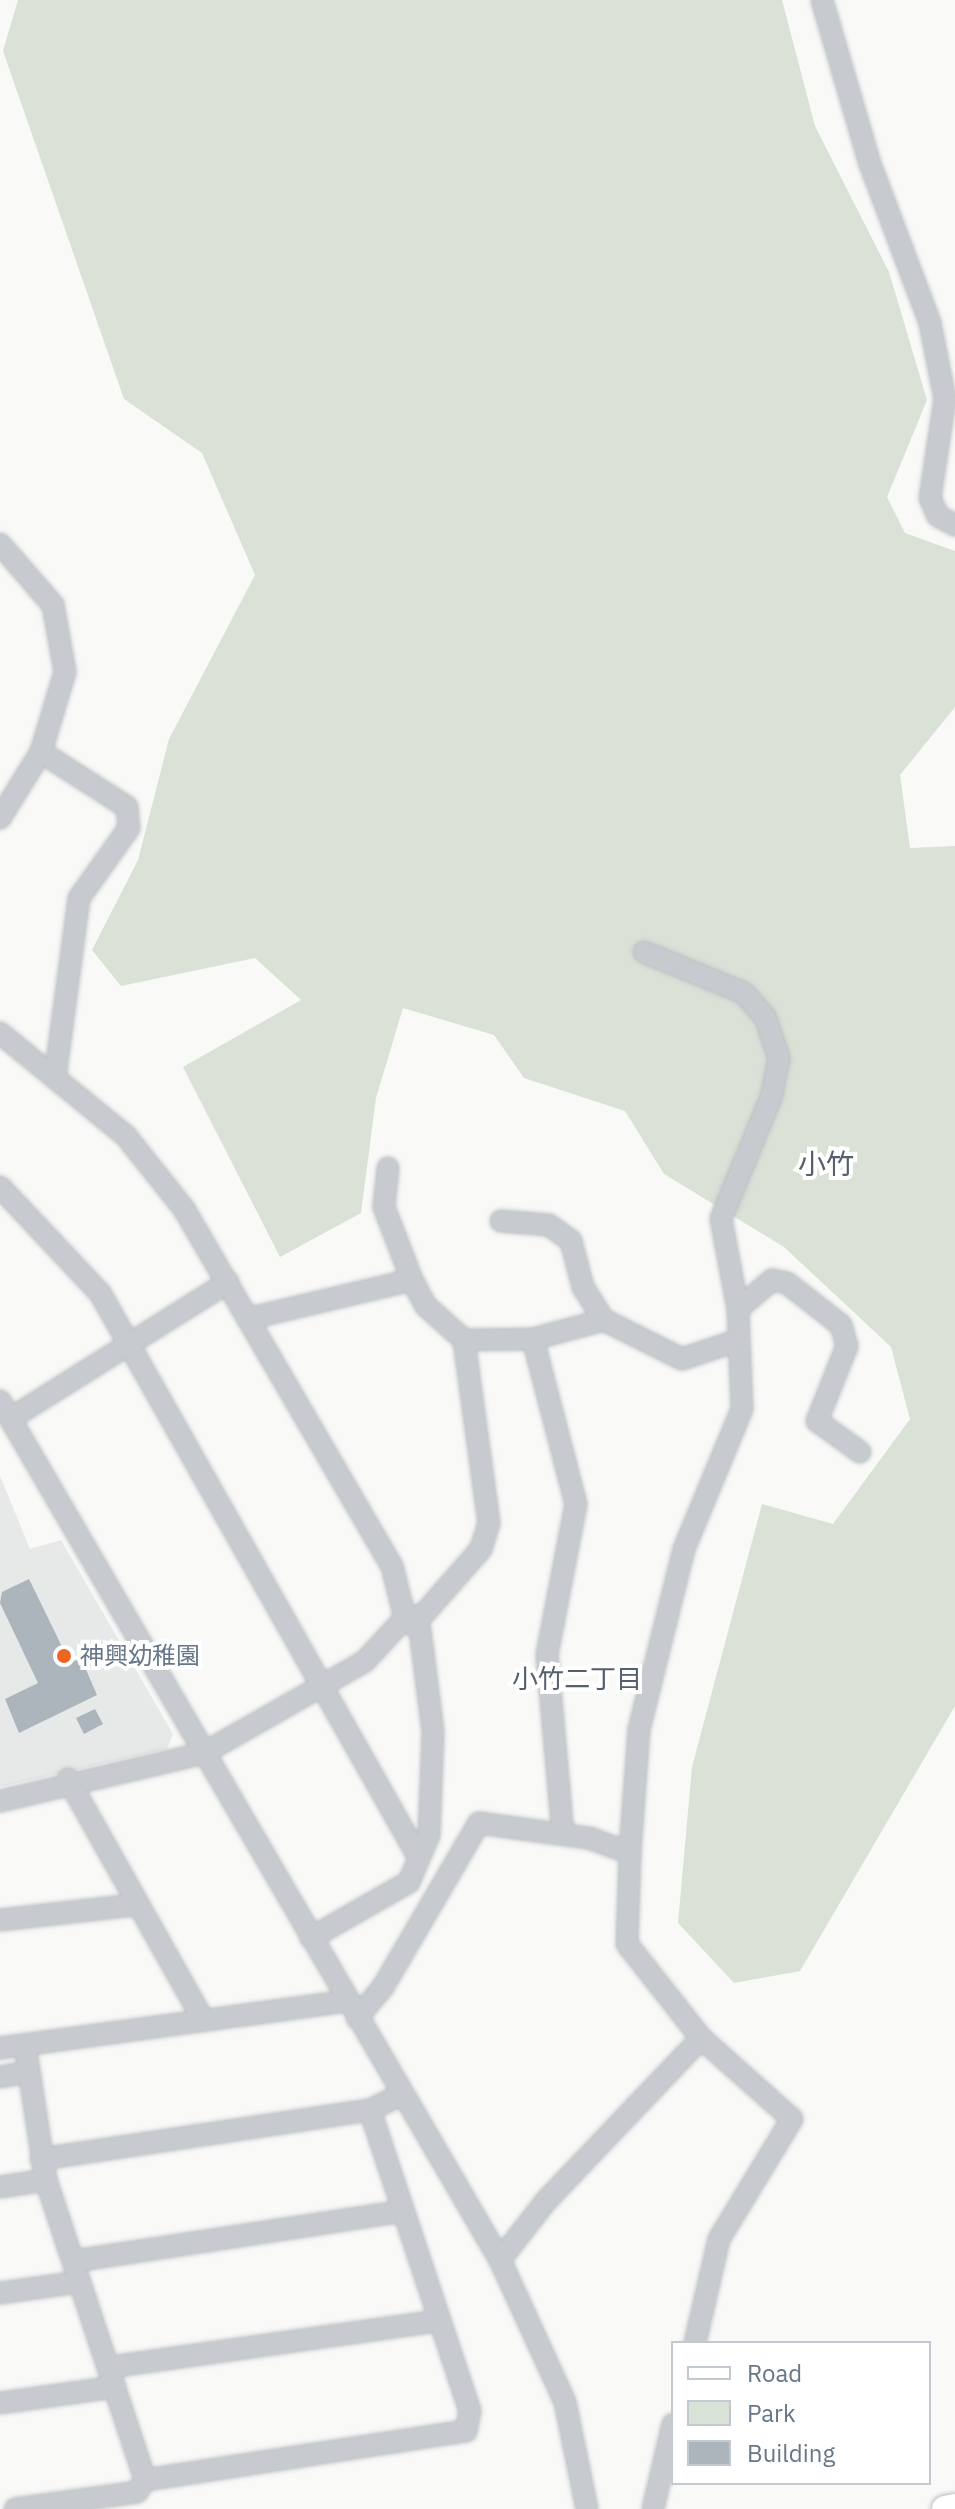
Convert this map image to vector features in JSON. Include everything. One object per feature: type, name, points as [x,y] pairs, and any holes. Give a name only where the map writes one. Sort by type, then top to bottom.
[{"type":"main road","points":[[945,2509],[955,2507]]},
{"type":"street","points":[[822,0],[870,164],[930,323],[945,399],[930,498],[938,516],[955,525]]},
{"type":"street","points":[[0,544],[53,605],[61,632],[59,711],[41,752],[0,818]]},
{"type":"street","points":[[41,752],[127,807],[129,828],[79,898],[56,1071]]},
{"type":"street","points":[[644,952],[744,993],[777,1042],[772,1095],[721,1219],[738,1309],[742,1409],[684,1549],[639,1729],[630,1853],[627,1944],[701,2038],[792,2119],[719,2239],[695,2341]]},
{"type":"street","points":[[0,1033],[56,1071],[126,1136],[251,1318],[392,1566],[405,1618],[420,1630],[433,1732],[429,1835],[409,1882],[311,1938]]},
{"type":"street","points":[[0,1801],[68,1779],[204,1753],[365,1661],[405,1618],[423,1615],[481,1549],[489,1523],[464,1340],[426,1306],[412,1280],[384,1207],[388,1168]]},
{"type":"street","points":[[0,1187],[100,1293],[419,1858]]},
{"type":"street","points":[[501,1221],[549,1225],[571,1241],[583,1287],[604,1320],[682,1359],[739,1340]]},
{"type":"street","points":[[251,1318],[412,1280]]},
{"type":"street","points":[[738,1309],[772,1280],[787,1283],[841,1325],[847,1346],[817,1421],[860,1452]]},
{"type":"street","points":[[228,1282],[130,1346],[6,1409],[401,2095],[500,2260],[565,2402],[587,2509]]},
{"type":"street","points":[[464,1340],[533,1339],[604,1320]]},
{"type":"street","points":[[533,1339],[576,1504],[547,1655],[563,1833]]},
{"type":"street","points":[[68,1779],[134,1905],[203,2020]]},
{"type":"street","points":[[0,2048],[203,2020],[352,2009],[383,1987],[479,1823],[563,1833],[630,1853]]},
{"type":"street","points":[[0,1920],[134,1905]]},
{"type":"street","points":[[500,2260],[546,2201],[701,2038]]},
{"type":"street","points":[[25,2045],[46,2180],[145,2480]]},
{"type":"street","points":[[0,2077],[29,2072]]},
{"type":"street","points":[[41,2159],[370,2110],[401,2095]]},
{"type":"street","points":[[15,2509],[137,2492],[145,2480],[466,2431],[470,2411],[370,2110]]},
{"type":"street","points":[[0,2187],[46,2180]]},
{"type":"street","points":[[74,2261],[403,2211]]},
{"type":"street","points":[[0,2293],[79,2282]]},
{"type":"street","points":[[0,2403],[112,2377],[439,2321]]},
{"type":"street","points":[[653,2509],[671,2432]]},
{"type":"shaded area","name":"神興幼稚園","points":[[0,1476],[30,1549],[61,1540],[173,1734],[167,1749],[0,1787]]},
{"type":"green space","points":[[18,0],[782,0],[815,126],[889,272],[927,400],[887,497],[905,533],[955,551],[955,707],[900,775],[910,848],[955,846],[955,1706],[800,1971],[734,1983],[678,1923],[692,1767],[762,1504],[833,1524],[910,1419],[891,1347],[784,1247],[664,1174],[625,1111],[524,1078],[494,1035],[403,1008],[376,1098],[361,1213],[280,1257],[183,1067],[301,1000],[255,958],[121,986],[92,950],[138,860],[169,739],[255,575],[202,453],[124,399],[3,51]]},
{"type":"building","points":[[29,1579],[70,1663],[81,1658],[97,1695],[19,1733],[5,1699],[38,1683],[0,1603],[2,1592]]},
{"type":"building","points":[[95,1709],[103,1724],[84,1734],[76,1718]]},
{"type":"place","name":"神興幼稚園","points":[[64,1656]]},
{"type":"district","name":"小竹","points":[[826,1164]]},
{"type":"district","name":"小竹二丁目","points":[[577,1679]]}]
